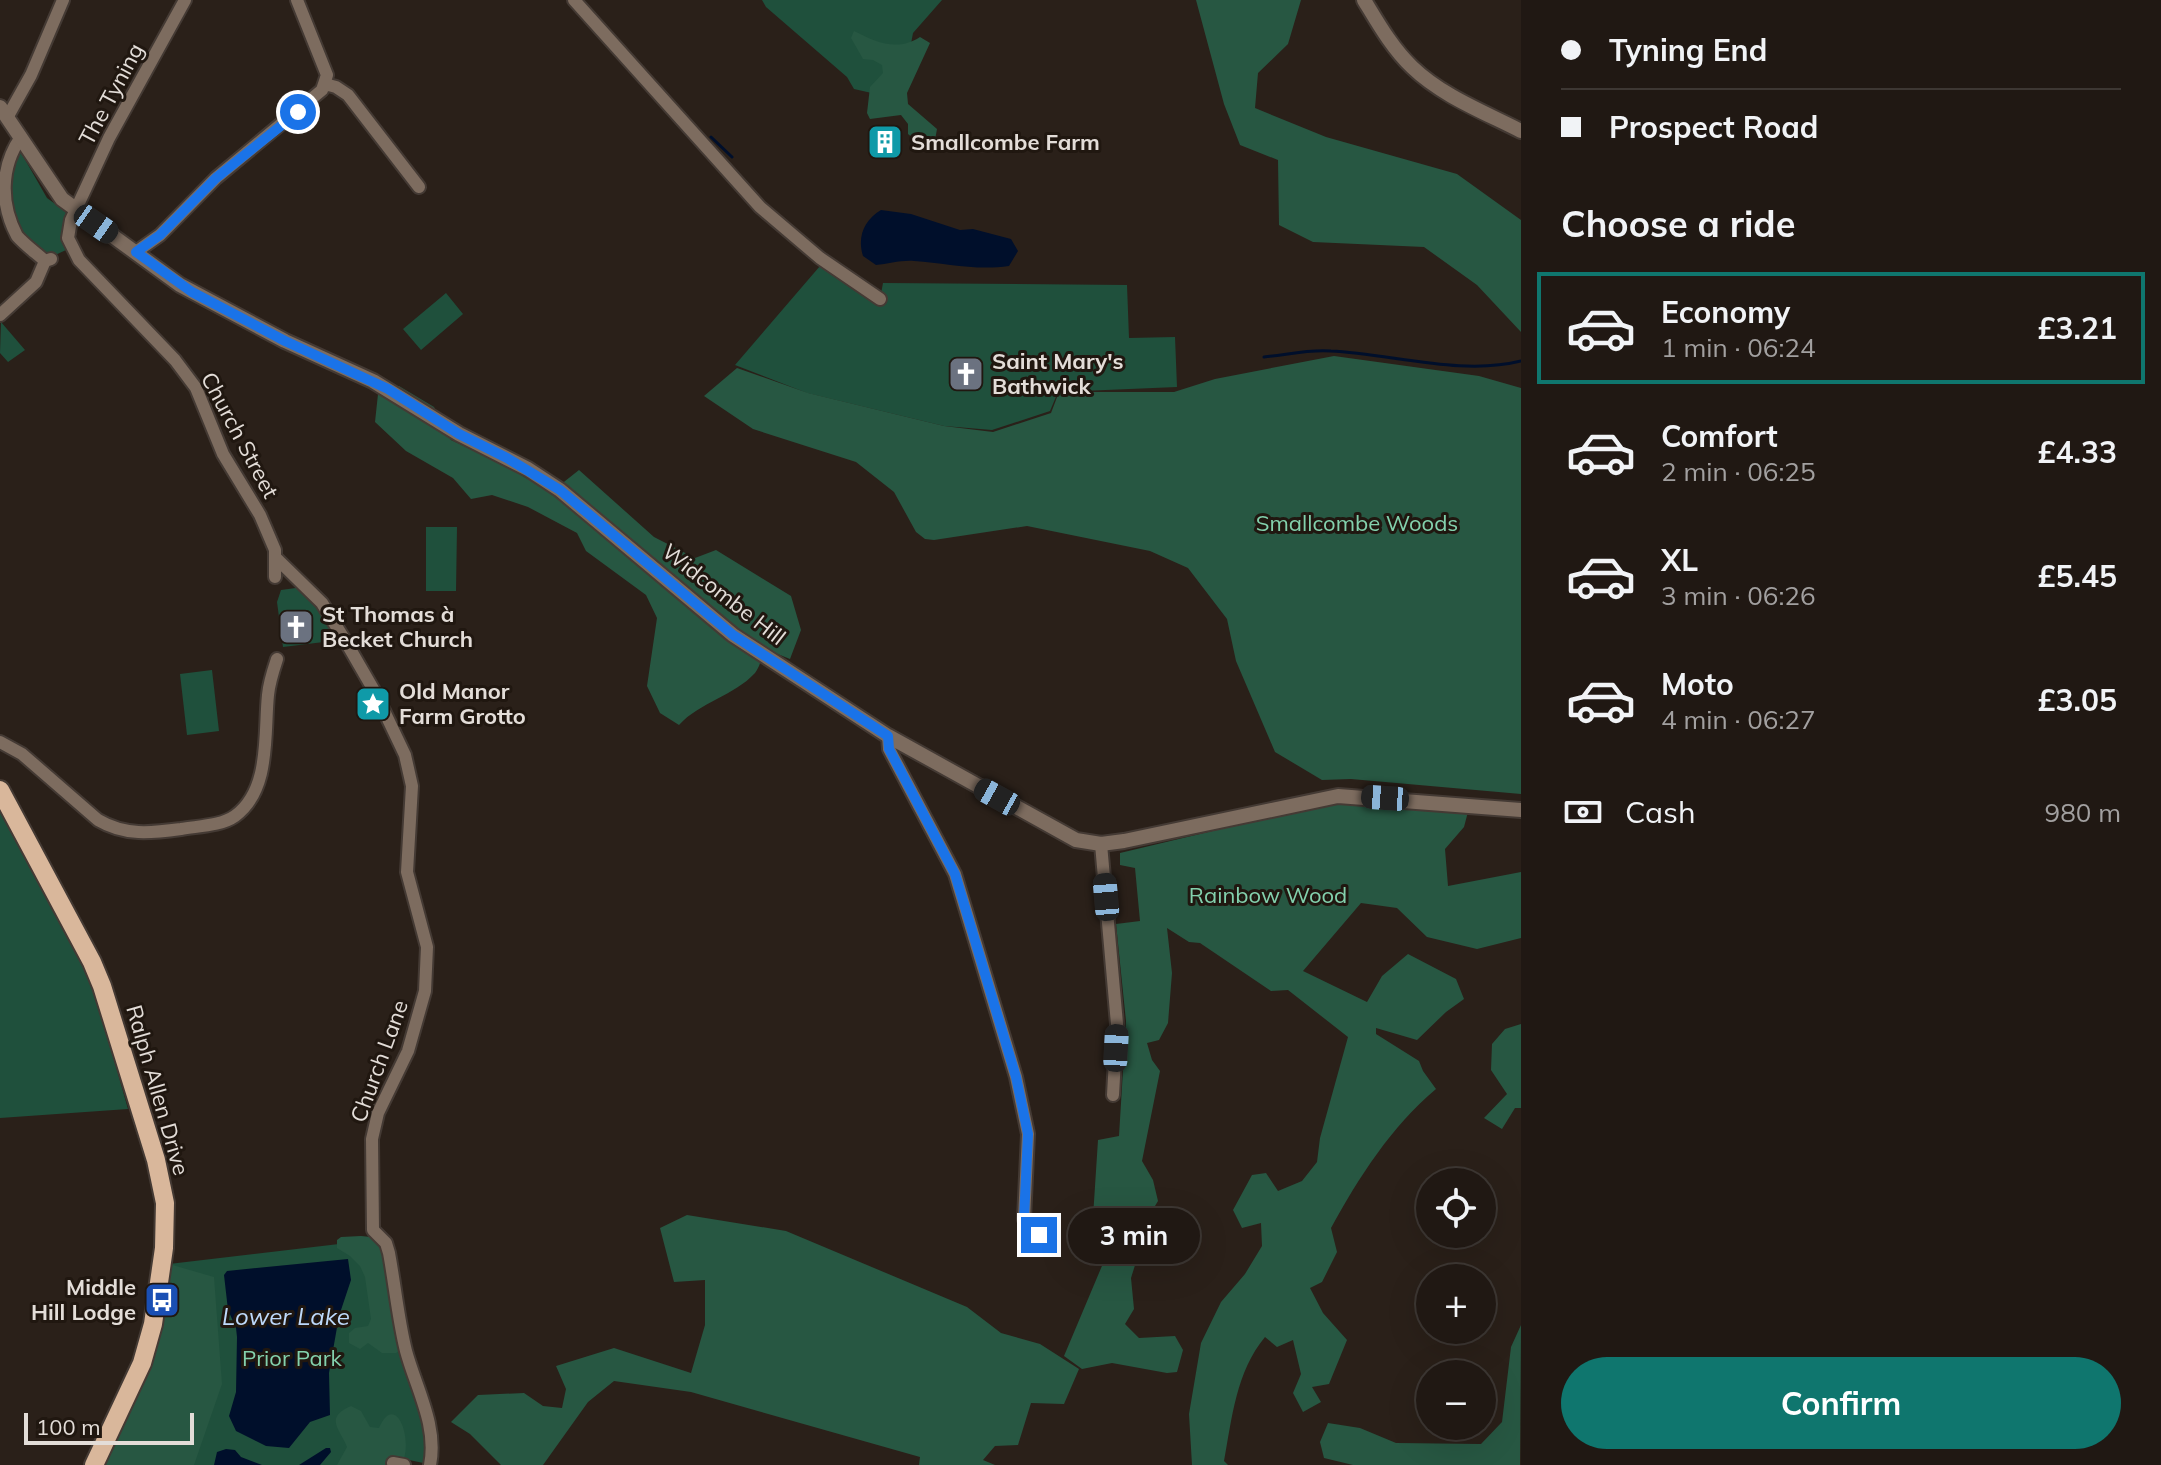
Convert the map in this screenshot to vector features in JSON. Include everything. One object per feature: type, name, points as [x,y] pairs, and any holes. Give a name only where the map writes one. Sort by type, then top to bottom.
[{"type":"main road","name":"Ralph Allen Drive","points":[[0,790],[97,974],[156,1160],[165,1203],[164,1248],[153,1324],[142,1363],[94,1465]]},
{"type":"street","points":[[4,112],[31,75],[63,0]]},
{"type":"street","name":"The Tyning","points":[[76,209],[109,138],[185,0]]},
{"type":"street","points":[[136,252],[160,235],[216,178],[318,96],[325,84],[325,68],[297,0]]},
{"type":"street","points":[[574,0],[760,207],[820,258],[880,299]]},
{"type":"street","points":[[1364,0],[1399,53],[1413,68],[1445,92],[1521,131]]},
{"type":"street","points":[[325,84],[348,95],[419,187]]},
{"type":"street","name":"Widcombe Hill","points":[[4,112],[53,188],[76,209],[192,292],[285,341],[381,385],[459,434],[560,490],[733,635],[888,736],[1064,833],[1089,844],[1101,844],[1338,796],[1521,810]]},
{"type":"street","points":[[0,315],[36,282],[48,260],[18,237],[2,199],[2,175],[8,154],[21,137]]},
{"type":"street","name":"Church Street","points":[[76,209],[68,238],[79,260],[175,360],[196,388],[223,454],[260,515],[277,559],[275,577]]},
{"type":"street","name":"Church Lane","points":[[277,559],[322,603],[376,694],[405,755],[412,786],[407,872],[427,947],[425,991],[408,1051],[378,1113],[372,1139],[373,1230],[386,1243],[389,1253],[406,1348],[430,1426],[430,1465]]},
{"type":"street","points":[[0,742],[22,754],[98,820],[119,831],[156,832],[208,825],[232,818],[255,790],[262,769],[268,690],[277,659]]},
{"type":"street","points":[[888,736],[889,749],[955,874],[1012,1062],[1028,1134],[1024,1219],[1028,1230],[1039,1235]]},
{"type":"street","points":[[1101,844],[1117,1024],[1113,1095]]},
{"type":"green space","points":[[762,0],[942,0],[913,33],[910,49],[876,94],[854,89],[847,77],[766,7]]},
{"type":"green space","points":[[1196,0],[1301,0],[1288,44],[1258,73],[1255,108],[1326,137],[1457,174],[1521,220],[1521,332],[1477,285],[1424,247],[1313,242],[1279,225],[1278,160],[1240,145],[1224,104]]},
{"type":"green space","points":[[854,31],[887,44],[903,44],[920,37],[930,43],[907,93],[908,104],[937,129],[935,140],[923,146],[908,134],[908,124],[901,115],[870,119],[867,113],[870,87],[883,73],[882,65],[863,59],[851,38]]},
{"type":"green space","points":[[19,149],[47,198],[69,214],[64,243],[66,250],[51,257],[31,244],[13,214],[8,175]]},
{"type":"green space","points":[[820,266],[876,303],[880,299],[883,283],[1127,285],[1129,338],[1175,337],[1177,387],[1058,392],[1050,411],[992,430],[944,426],[807,393],[735,365]]},
{"type":"green space","points":[[446,293],[463,314],[421,350],[403,329]]},
{"type":"green space","points":[[1,322],[25,350],[8,362],[0,353]]},
{"type":"green space","name":"Smallcombe Woods","points":[[1334,356],[1479,376],[1521,388],[1521,794],[1351,779],[1322,780],[1275,752],[1236,661],[1227,619],[1188,568],[1150,551],[1027,526],[925,539],[916,532],[894,492],[856,462],[753,429],[704,396],[737,368],[808,393],[944,426],[993,432],[1051,413],[1059,392],[1174,392],[1215,379]]},
{"type":"green space","points":[[399,386],[434,407],[451,440],[526,478],[555,489],[579,470],[654,537],[695,558],[716,550],[791,596],[801,630],[790,659],[765,649],[757,671],[747,681],[697,710],[679,725],[660,713],[647,686],[657,618],[646,595],[586,551],[577,533],[528,507],[492,495],[471,499],[453,478],[406,451],[375,422],[378,394]]},
{"type":"green space","points":[[426,527],[457,527],[456,591],[426,591]]},
{"type":"green space","points":[[303,587],[340,640],[283,647],[277,602],[281,590]]},
{"type":"green space","points":[[212,670],[219,731],[187,735],[180,674]]},
{"type":"green space","name":"Rainbow Wood","points":[[1343,800],[1469,808],[1464,827],[1445,849],[1448,886],[1521,872],[1521,938],[1477,949],[1427,937],[1397,908],[1361,903],[1303,971],[1367,1002],[1382,976],[1408,954],[1456,979],[1464,999],[1417,1040],[1376,1028],[1376,1034],[1419,1061],[1436,1089],[1377,1154],[1331,1228],[1337,1252],[1322,1282],[1310,1288],[1323,1313],[1347,1340],[1329,1384],[1312,1387],[1321,1402],[1303,1412],[1293,1393],[1301,1374],[1293,1340],[1277,1347],[1265,1337],[1241,1380],[1224,1461],[1228,1465],[1192,1465],[1189,1414],[1201,1343],[1221,1302],[1245,1274],[1262,1246],[1261,1223],[1242,1228],[1233,1210],[1252,1175],[1266,1173],[1278,1191],[1302,1181],[1317,1162],[1320,1138],[1348,1037],[1288,990],[1271,991],[1200,943],[1189,942],[1167,928],[1172,973],[1168,1023],[1159,1040],[1147,1043],[1152,1060],[1160,1071],[1142,1161],[1153,1180],[1158,1201],[1147,1209],[1135,1231],[1141,1246],[1131,1278],[1134,1309],[1125,1324],[1139,1338],[1175,1336],[1183,1350],[1177,1372],[1167,1373],[1112,1363],[1082,1369],[1064,1356],[1115,1235],[1112,1224],[1093,1217],[1098,1140],[1119,1136],[1126,1021],[1116,924],[1140,921],[1135,868],[1120,865],[1120,853]]},
{"type":"green space","points":[[0,805],[90,975],[128,1109],[0,1118]]},
{"type":"green space","points":[[1521,1024],[1521,1108],[1515,1108],[1502,1129],[1484,1118],[1507,1094],[1491,1070],[1492,1044],[1505,1029]]},
{"type":"green space","points":[[687,1215],[786,1231],[967,1307],[1001,1333],[1040,1344],[1079,1369],[1064,1404],[1031,1403],[1018,1445],[995,1446],[983,1460],[995,1465],[919,1465],[920,1457],[691,1392],[614,1381],[588,1402],[543,1465],[501,1465],[470,1434],[451,1422],[478,1395],[524,1393],[543,1406],[562,1408],[566,1389],[556,1366],[614,1348],[691,1373],[705,1325],[705,1280],[674,1282],[660,1228]]},
{"type":"green space","points":[[361,1236],[381,1238],[400,1350],[396,1353],[382,1353],[368,1343],[360,1349],[349,1343],[349,1333],[355,1328],[368,1326],[371,1319],[365,1277],[360,1266],[337,1248],[337,1240]]},
{"type":"green space","name":"Prior Park","points":[[373,1240],[430,1429],[428,1464],[395,1457],[392,1465],[100,1465],[169,1264]]},
{"type":"green space","points":[[169,1264],[214,1277],[222,1384],[194,1465],[101,1465]]},
{"type":"green space","points":[[1521,1325],[1520,1465],[1353,1465],[1324,1458],[1320,1442],[1328,1423],[1360,1428],[1396,1443],[1481,1444],[1485,1440],[1496,1440],[1496,1428],[1502,1422],[1511,1347]]},
{"type":"green space","points":[[351,1406],[361,1411],[370,1427],[379,1428],[385,1417],[392,1414],[397,1417],[405,1433],[406,1444],[401,1465],[337,1465],[347,1447],[336,1420]]},
{"type":"water","points":[[881,210],[911,214],[960,230],[973,229],[1011,239],[1018,251],[1009,266],[973,267],[909,261],[876,265],[863,256],[861,242],[866,224]]},
{"type":"water","name":"Lower Lake","points":[[348,1259],[351,1280],[339,1316],[329,1373],[330,1415],[310,1422],[289,1448],[266,1446],[236,1431],[229,1416],[236,1392],[237,1337],[228,1310],[224,1275],[227,1271]]},
{"type":"water","points":[[330,1448],[331,1452],[320,1465],[299,1465]]},
{"type":"water","points":[[235,1450],[241,1457],[262,1465],[214,1465],[217,1452]]},
{"type":"waterway","points":[[711,137],[732,157]]},
{"type":"waterway","points":[[1264,357],[1323,351],[1451,365],[1498,365],[1521,361]]},
{"type":"place","name":"Smallcombe Farm","points":[[885,142]]},
{"type":"place","name":"Saint Mary's Bathwick","points":[[966,374]]},
{"type":"place","name":"St Thomas à Becket Church","points":[[296,627]]},
{"type":"place","name":"Old Manor Farm Grotto","points":[[373,704]]},
{"type":"place","name":"Middle Hill Lodge","points":[[162,1300]]},
{"type":"route","points":[[298,112],[216,178],[155,240],[136,252],[192,292],[285,341],[373,381],[459,434],[528,469],[560,490],[733,635],[888,736],[889,749],[955,874],[1016,1077],[1028,1134],[1024,1219],[1028,1230],[1039,1235]]}]
